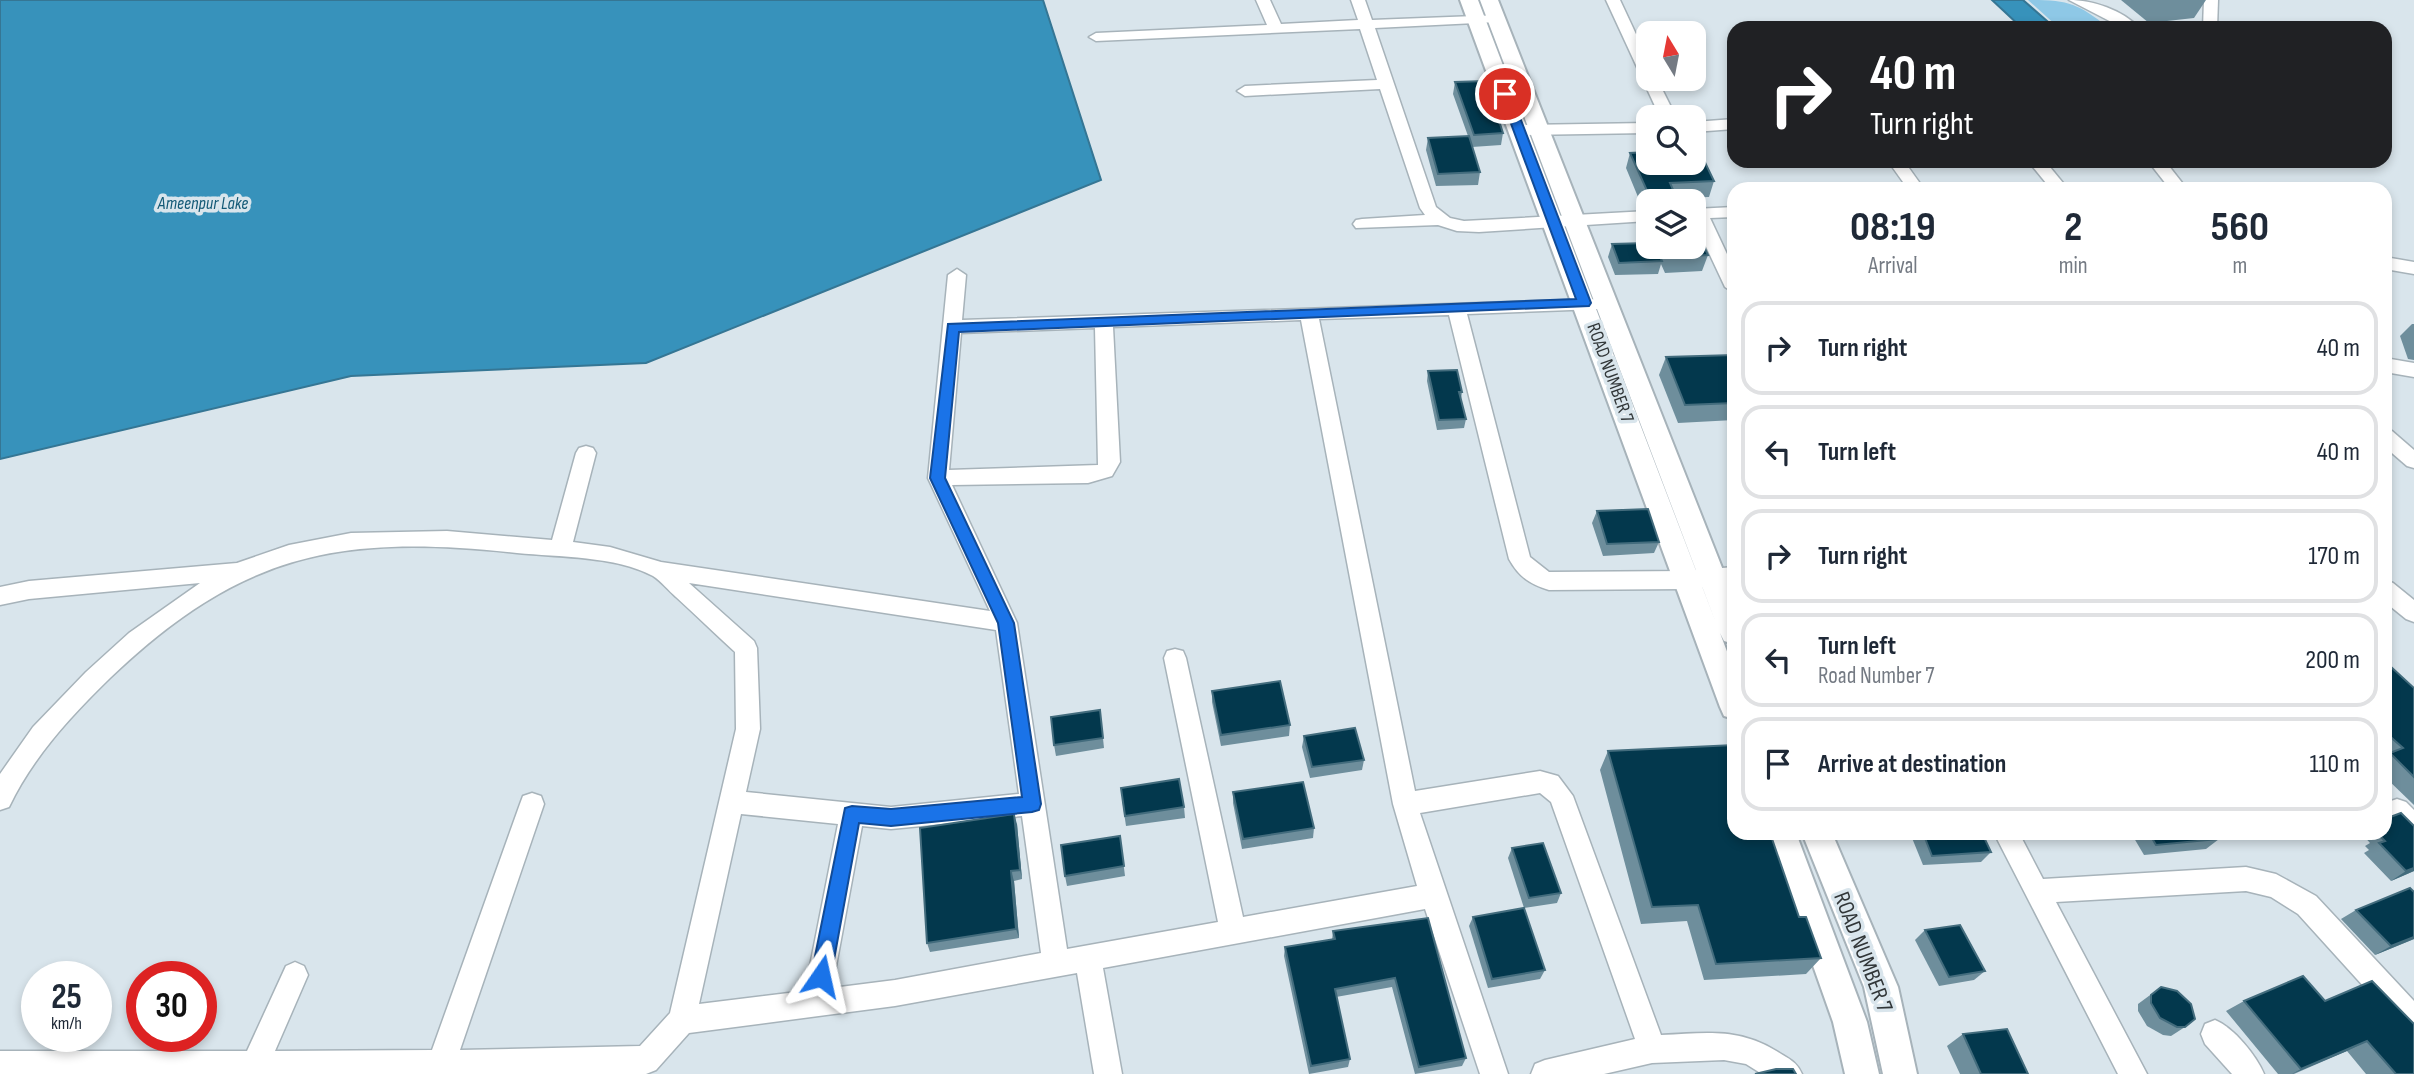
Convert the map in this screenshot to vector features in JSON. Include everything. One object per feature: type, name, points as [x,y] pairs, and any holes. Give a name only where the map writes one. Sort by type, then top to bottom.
[{"type":"street","points":[[1263,0],[1275,27]]},
{"type":"street","points":[[1358,0],[1428,208],[1437,220]]},
{"type":"street","points":[[1613,0],[1636,49]]},
{"type":"street","points":[[2076,0],[2123,21]]},
{"type":"street","points":[[2210,21],[2211,0]]},
{"type":"street","points":[[1096,37],[1365,23],[1482,9]]},
{"type":"street","name":"ROAD NUMBER 7","points":[[1482,9],[1596,303],[1686,580],[1727,688]]},
{"type":"street","points":[[1245,91],[1385,84]]},
{"type":"street","points":[[1706,126],[1727,125]]},
{"type":"street","points":[[1529,130],[1636,128]]},
{"type":"street","points":[[2042,168],[2054,182]]},
{"type":"street","points":[[2162,168],[2173,182]]},
{"type":"street","points":[[1706,213],[1727,212]]},
{"type":"street","points":[[1362,224],[1437,220],[1455,226],[1479,227],[1636,217]]},
{"type":"street","points":[[1706,233],[1727,274]]},
{"type":"street","points":[[2392,264],[2414,268]]},
{"type":"street","points":[[957,275],[938,478],[1006,623],[1056,964]]},
{"type":"street","points":[[953,327],[1596,303]]},
{"type":"street","name":"ROAD NUMBER 7","points":[[1596,303],[1723,576],[1727,597]]},
{"type":"street","points":[[1456,308],[1520,559],[1525,568],[1534,576],[1549,582],[1686,580],[1723,576]]},
{"type":"street","points":[[1310,313],[1405,804],[1494,1074]]},
{"type":"street","points":[[938,478],[1088,475],[1105,471],[1110,462],[1104,323]]},
{"type":"street","points":[[2392,366],[2414,370]]},
{"type":"street","points":[[2392,442],[2414,461]]},
{"type":"street","points":[[560,549],[586,453]]},
{"type":"street","points":[[0,798],[9,779],[46,727],[130,643],[195,597],[243,570],[287,553],[340,542],[463,538],[560,549],[609,555],[661,570],[1006,623]]},
{"type":"street","points":[[0,596],[29,590],[243,570]]},
{"type":"street","points":[[0,1065],[256,1063],[332,1069],[646,1060],[682,1020],[748,729],[746,648],[661,570]]},
{"type":"street","points":[[2392,595],[2414,613]]},
{"type":"street","points":[[1175,658],[1233,932]]},
{"type":"street","points":[[1405,804],[1539,782],[1555,789],[1561,796],[1652,1049]]},
{"type":"street","points":[[733,802],[891,818],[1032,804]]},
{"type":"street","points":[[441,1064],[532,804]]},
{"type":"street","points":[[816,1003],[852,814]]},
{"type":"street","name":"ROAD NUMBER 7","points":[[1784,840],[1850,1021],[1862,1074]]},
{"type":"street","name":"ROAD NUMBER 7","points":[[1820,840],[1881,987],[1900,1074]]},
{"type":"street","points":[[2010,840],[2133,1074]]},
{"type":"street","points":[[2037,891],[2246,879],[2276,886],[2307,905],[2414,1021]]},
{"type":"street","points":[[682,1020],[895,993],[1433,895]]},
{"type":"street","points":[[1088,958],[1108,1074]]},
{"type":"street","points":[[256,1063],[295,975]]},
{"type":"street","points":[[2215,1034],[2250,1074]]},
{"type":"street","points":[[1545,1074],[1652,1049],[1724,1046],[1751,1051],[1788,1074]]},
{"type":"shaded area","points":[[2028,0],[2063,2],[2080,8],[2100,21],[2051,21]]},
{"type":"water","name":"Ameenpur Lake","points":[[0,0],[1043,0],[1101,180],[646,363],[351,376],[0,459]]},
{"type":"water","points":[[1992,0],[2023,0],[2047,21],[2014,21]]},
{"type":"building","points":[[1486,81],[1503,133],[1474,135],[1455,82]]},
{"type":"building","points":[[1469,136],[1480,172],[1438,174],[1428,138]]},
{"type":"building","points":[[1630,153],[1636,153],[1636,166]]},
{"type":"building","points":[[1706,164],[1714,181],[1670,183],[1673,189],[1646,189],[1640,175],[1706,175]]},
{"type":"building","points":[[1636,243],[1636,259],[1662,261],[1619,263],[1612,244]]},
{"type":"building","points":[[1727,355],[1727,403],[1685,405],[1666,357]]},
{"type":"building","points":[[1457,370],[1466,419],[1439,420],[1428,371]]},
{"type":"building","points":[[1648,509],[1659,542],[1607,544],[1597,511]]},
{"type":"building","points":[[2392,668],[2414,688],[2414,777],[2392,755],[2392,752],[2403,748],[2392,738]]},
{"type":"building","points":[[1280,681],[1290,725],[1221,735],[1212,691]]},
{"type":"building","points":[[1100,710],[1103,738],[1054,745],[1051,717]]},
{"type":"building","points":[[1355,728],[1364,760],[1312,767],[1304,736]]},
{"type":"building","points":[[1727,745],[1727,840],[1772,840],[1799,917],[1806,917],[1821,958],[1716,964],[1698,905],[1652,907],[1608,751]]},
{"type":"building","points":[[1179,779],[1184,807],[1125,816],[1121,788]]},
{"type":"building","points":[[1303,782],[1314,828],[1243,839],[1233,792]]},
{"type":"building","points":[[2401,813],[2414,826],[2414,868],[2406,871],[2379,843],[2392,840],[2392,816]]},
{"type":"building","points":[[1014,814],[1020,870],[1011,871],[1016,929],[927,943],[920,828]]},
{"type":"building","points":[[1120,836],[1124,866],[1065,876],[1061,845]]},
{"type":"building","points":[[1926,840],[1985,840],[1991,852],[1932,856]]},
{"type":"building","points":[[2153,840],[2208,840],[2156,845]]},
{"type":"building","points":[[1543,843],[1561,893],[1529,898],[1512,848]]},
{"type":"building","points":[[2410,888],[2414,892],[2414,937],[2391,946],[2356,910]]},
{"type":"building","points":[[1524,908],[1545,970],[1492,979],[1473,917]]},
{"type":"building","points":[[1428,918],[1466,1058],[1419,1067],[1395,978],[1335,989],[1350,1059],[1311,1066],[1285,947],[1335,939],[1333,931]]},
{"type":"building","points":[[1960,925],[1985,971],[1949,977],[1925,930]]},
{"type":"building","points":[[2303,976],[2325,1001],[2372,981],[2414,1024],[2414,1074],[2396,1074],[2367,1041],[2301,1069],[2244,1001]]},
{"type":"building","points":[[2161,987],[2177,991],[2191,1004],[2195,1019],[2185,1027],[2177,1027],[2160,1018],[2151,1003],[2151,995]]},
{"type":"building","points":[[2007,1029],[2028,1074],[1981,1074],[1963,1034]]},
{"type":"building","points":[[1776,1069],[1793,1069],[1796,1074],[1755,1074]]},
{"type":"route","points":[[821,976],[852,814],[891,818],[1032,804],[1006,623],[993,601],[938,478],[953,327],[1584,303],[1505,94]]}]
